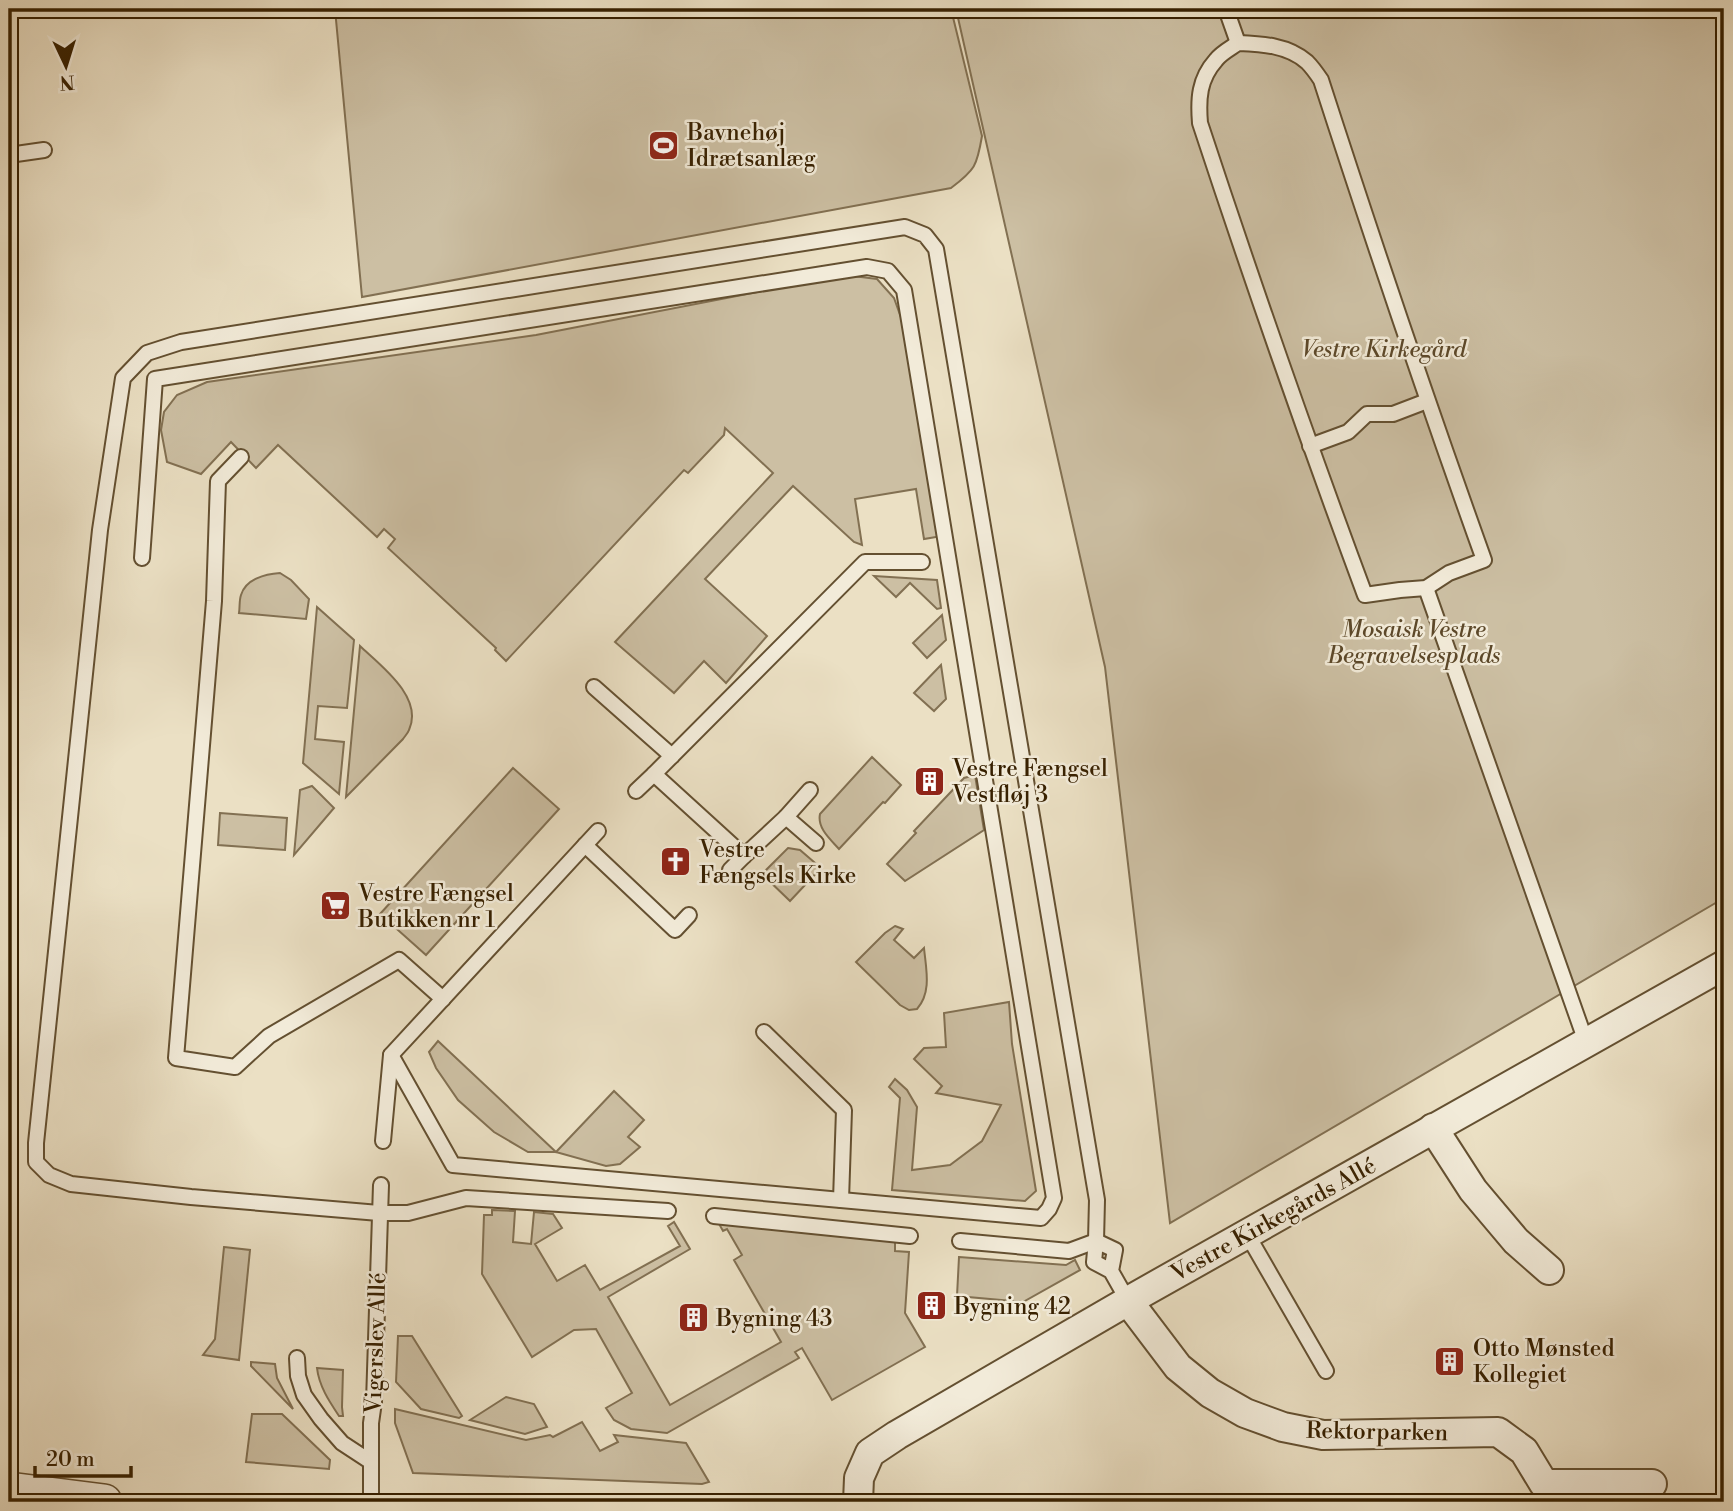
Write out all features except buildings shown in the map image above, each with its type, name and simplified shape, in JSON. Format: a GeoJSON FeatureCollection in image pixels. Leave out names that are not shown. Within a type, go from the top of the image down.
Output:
{"type":"FeatureCollection","features":[{"type":"Feature","properties":{"kind":"street","name":"Vestre Kirkegårds Allé"},"geometry":{"type":"LineString","coordinates":[[858,1502],[859,1478],[870,1452],[897,1434],[1724,965]]}},
{"type":"Feature","properties":{"kind":"street"},"geometry":{"type":"LineString","coordinates":[[1433,1128],[1482,1200],[1516,1241],[1549,1270]]}},
{"type":"Feature","properties":{"kind":"street","name":"Rektorparken"},"geometry":{"type":"LineString","coordinates":[[1128,1301],[1178,1367],[1210,1393],[1245,1413],[1283,1427],[1323,1435],[1498,1432],[1524,1451],[1544,1484],[1652,1484]]}},
{"type":"Feature","properties":{"kind":"street"},"geometry":{"type":"LineString","coordinates":[[9,1490],[104,1502]]}},
{"type":"Feature","properties":{"kind":"lane"},"geometry":{"type":"LineString","coordinates":[[1226,9],[1238,43]]}},
{"type":"Feature","properties":{"kind":"lane"},"geometry":{"type":"LineString","coordinates":[[1238,43],[1263,44],[1287,50],[1308,63],[1321,79],[1427,401],[1484,560],[1448,573],[1426,588],[1365,595],[1247,266],[1200,123],[1198,99],[1203,79],[1216,58],[1238,43]]}},
{"type":"Feature","properties":{"kind":"lane"},"geometry":{"type":"LineString","coordinates":[[9,155],[44,150]]}},
{"type":"Feature","properties":{"kind":"lane"},"geometry":{"type":"LineString","coordinates":[[668,1211],[466,1198],[408,1213],[379,1213],[71,1184],[49,1175],[36,1162],[100,530],[122,378],[147,353],[181,342],[905,227],[925,235],[936,249],[1097,1200],[1096,1241]]}},
{"type":"Feature","properties":{"kind":"lane"},"geometry":{"type":"LineString","coordinates":[[142,558],[155,379],[867,267],[888,271],[904,290],[1054,1198],[1049,1209],[1041,1218],[453,1165],[391,1055]]}},
{"type":"Feature","properties":{"kind":"lane"},"geometry":{"type":"LineString","coordinates":[[1310,446],[1348,432],[1367,414],[1393,414],[1427,401]]}},
{"type":"Feature","properties":{"kind":"lane"},"geometry":{"type":"LineString","coordinates":[[241,457],[218,481],[214,601],[176,1058],[235,1066],[269,1036],[399,960],[443,999]]}},
{"type":"Feature","properties":{"kind":"lane"},"geometry":{"type":"LineString","coordinates":[[636,791],[866,562],[922,562]]}},
{"type":"Feature","properties":{"kind":"lane"},"geometry":{"type":"LineString","coordinates":[[1426,588],[1586,1042]]}},
{"type":"Feature","properties":{"kind":"lane"},"geometry":{"type":"LineString","coordinates":[[594,687],[672,756]]}},
{"type":"Feature","properties":{"kind":"lane"},"geometry":{"type":"LineString","coordinates":[[654,774],[744,856]]}},
{"type":"Feature","properties":{"kind":"lane"},"geometry":{"type":"LineString","coordinates":[[730,870],[786,817],[810,790]]}},
{"type":"Feature","properties":{"kind":"lane"},"geometry":{"type":"LineString","coordinates":[[786,817],[816,843]]}},
{"type":"Feature","properties":{"kind":"lane"},"geometry":{"type":"LineString","coordinates":[[383,1141],[391,1055],[598,831]]}},
{"type":"Feature","properties":{"kind":"lane"},"geometry":{"type":"LineString","coordinates":[[585,845],[675,930],[689,915]]}},
{"type":"Feature","properties":{"kind":"lane"},"geometry":{"type":"LineString","coordinates":[[764,1032],[844,1110],[841,1200]]}},
{"type":"Feature","properties":{"kind":"lane","name":"Vigerslev Allé"},"geometry":{"type":"LineString","coordinates":[[371,1502],[381,1185]]}},
{"type":"Feature","properties":{"kind":"lane"},"geometry":{"type":"LineString","coordinates":[[715,1216],[910,1236]]}},
{"type":"Feature","properties":{"kind":"lane"},"geometry":{"type":"LineString","coordinates":[[1247,1234],[1326,1371]]}},
{"type":"Feature","properties":{"kind":"lane"},"geometry":{"type":"LineString","coordinates":[[960,1241],[1069,1251],[1096,1241],[1115,1250],[1111,1271],[1128,1301]]}},
{"type":"Feature","properties":{"kind":"lane"},"geometry":{"type":"LineString","coordinates":[[297,1359],[298,1376],[304,1395],[321,1419],[342,1443],[371,1462]]}},
{"type":"Feature","properties":{"kind":"green space","name":"Bavnehøj Idrætsanlæg"},"geometry":{"type":"Polygon","coordinates":[[[335,9],[951,9],[982,136],[980,146],[974,167],[951,188],[362,297],[335,9]]]}},
{"type":"Feature","properties":{"kind":"green space","name":"Vestre Kirkegård"},"geometry":{"type":"Polygon","coordinates":[[[956,9],[1724,9],[1724,898],[1170,1223],[1105,667],[956,9]]]}},
{"type":"Feature","properties":{"kind":"green space"},"geometry":{"type":"Polygon","coordinates":[[[845,275],[877,279],[894,298],[909,340],[942,536],[924,539],[916,489],[855,499],[862,545],[854,542],[793,486],[705,579],[767,636],[726,683],[704,661],[674,693],[615,642],[773,473],[725,428],[724,435],[688,473],[684,470],[506,661],[496,648],[388,548],[395,539],[384,529],[377,537],[278,445],[256,468],[231,442],[201,474],[167,462],[161,430],[164,412],[177,395],[207,382],[536,335],[845,275]]]}},
{"type":"Feature","properties":{"kind":"green space"},"geometry":{"type":"Polygon","coordinates":[[[280,573],[291,580],[309,599],[306,619],[239,613],[241,595],[247,585],[262,576],[280,573]]]}},
{"type":"Feature","properties":{"kind":"green space"},"geometry":{"type":"Polygon","coordinates":[[[874,576],[937,580],[941,608],[937,609],[910,583],[896,597],[874,576]]]}},
{"type":"Feature","properties":{"kind":"green space"},"geometry":{"type":"Polygon","coordinates":[[[317,607],[354,640],[347,708],[318,706],[315,739],[344,742],[339,794],[303,763],[317,607]]]}},
{"type":"Feature","properties":{"kind":"green space"},"geometry":{"type":"Polygon","coordinates":[[[942,615],[946,640],[927,658],[913,643],[942,615]]]}},
{"type":"Feature","properties":{"kind":"green space"},"geometry":{"type":"Polygon","coordinates":[[[360,646],[398,683],[410,706],[412,718],[409,731],[403,739],[346,797],[360,646]]]}},
{"type":"Feature","properties":{"kind":"green space"},"geometry":{"type":"Polygon","coordinates":[[[941,665],[946,699],[934,711],[914,693],[941,665]]]}},
{"type":"Feature","properties":{"kind":"green space"},"geometry":{"type":"Polygon","coordinates":[[[872,757],[901,785],[839,849],[822,829],[820,814],[872,757]]]}},
{"type":"Feature","properties":{"kind":"green space"},"geometry":{"type":"Polygon","coordinates":[[[513,768],[559,809],[426,955],[380,914],[513,768]]]}},
{"type":"Feature","properties":{"kind":"green space"},"geometry":{"type":"Polygon","coordinates":[[[975,775],[984,830],[905,881],[887,864],[964,778],[975,775]]]}},
{"type":"Feature","properties":{"kind":"green space"},"geometry":{"type":"Polygon","coordinates":[[[312,786],[334,808],[294,855],[300,790],[312,786]]]}},
{"type":"Feature","properties":{"kind":"green space"},"geometry":{"type":"Polygon","coordinates":[[[220,813],[287,818],[285,850],[218,845],[220,813]]]}},
{"type":"Feature","properties":{"kind":"green space"},"geometry":{"type":"Polygon","coordinates":[[[788,848],[800,850],[821,868],[790,901],[762,874],[788,848]]]}},
{"type":"Feature","properties":{"kind":"green space"},"geometry":{"type":"Polygon","coordinates":[[[895,926],[903,929],[894,940],[914,958],[924,948],[926,988],[917,1009],[909,1010],[900,1005],[856,962],[895,926]]]}},
{"type":"Feature","properties":{"kind":"green space"},"geometry":{"type":"Polygon","coordinates":[[[1009,1002],[1012,1044],[1036,1191],[1025,1201],[892,1190],[900,1098],[889,1087],[895,1079],[907,1090],[917,1107],[912,1170],[950,1165],[982,1141],[1001,1105],[936,1093],[942,1086],[914,1059],[924,1048],[946,1047],[944,1013],[1009,1002]]]}},
{"type":"Feature","properties":{"kind":"green space"},"geometry":{"type":"Polygon","coordinates":[[[438,1041],[556,1152],[528,1152],[494,1132],[458,1100],[436,1068],[429,1052],[438,1041]]]}},
{"type":"Feature","properties":{"kind":"green space"},"geometry":{"type":"Polygon","coordinates":[[[614,1091],[644,1120],[628,1137],[640,1147],[620,1164],[606,1166],[556,1152],[614,1091]]]}},
{"type":"Feature","properties":{"kind":"green space"},"geometry":{"type":"Polygon","coordinates":[[[492,1210],[515,1211],[513,1242],[531,1244],[534,1212],[553,1214],[562,1228],[535,1244],[557,1281],[585,1265],[600,1290],[680,1246],[668,1226],[674,1222],[690,1249],[608,1297],[670,1405],[781,1342],[734,1260],[742,1255],[727,1229],[723,1231],[718,1222],[895,1241],[895,1251],[909,1252],[905,1313],[925,1347],[832,1400],[802,1348],[795,1352],[799,1358],[667,1433],[631,1429],[614,1420],[606,1408],[632,1393],[596,1329],[574,1330],[532,1357],[482,1274],[484,1215],[492,1215],[492,1210]]]}},
{"type":"Feature","properties":{"kind":"green space"},"geometry":{"type":"Polygon","coordinates":[[[224,1247],[250,1250],[239,1360],[203,1355],[215,1339],[224,1247]]]}},
{"type":"Feature","properties":{"kind":"green space"},"geometry":{"type":"Polygon","coordinates":[[[959,1257],[1066,1265],[1075,1260],[1080,1270],[1023,1302],[957,1296],[959,1257]]]}},
{"type":"Feature","properties":{"kind":"green space"},"geometry":{"type":"Polygon","coordinates":[[[398,1336],[412,1336],[462,1416],[459,1418],[421,1409],[396,1382],[398,1336]]]}},
{"type":"Feature","properties":{"kind":"green space"},"geometry":{"type":"Polygon","coordinates":[[[251,1362],[275,1364],[277,1378],[293,1409],[251,1366],[251,1362]]]}},
{"type":"Feature","properties":{"kind":"green space"},"geometry":{"type":"Polygon","coordinates":[[[317,1368],[343,1370],[343,1416],[339,1416],[325,1393],[317,1368]]]}},
{"type":"Feature","properties":{"kind":"green space"},"geometry":{"type":"Polygon","coordinates":[[[506,1397],[534,1404],[547,1427],[525,1434],[470,1420],[506,1397]]]}},
{"type":"Feature","properties":{"kind":"green space"},"geometry":{"type":"Polygon","coordinates":[[[395,1409],[526,1440],[550,1435],[553,1437],[582,1422],[600,1451],[618,1442],[614,1435],[686,1443],[709,1482],[702,1484],[413,1473],[395,1423],[395,1409]]]}},
{"type":"Feature","properties":{"kind":"green space"},"geometry":{"type":"Polygon","coordinates":[[[252,1414],[282,1414],[330,1460],[329,1469],[246,1462],[252,1414]]]}},
{"type":"Feature","properties":{"kind":"place","name":"Bavnehøj Idrætsanlæg"},"geometry":{"type":"Point","coordinates":[664,145]}},
{"type":"Feature","properties":{"kind":"place","name":"Vestre Fængsel Vestfløj 3"},"geometry":{"type":"Point","coordinates":[929,781]}},
{"type":"Feature","properties":{"kind":"place","name":"Vestre Fængsels Kirke"},"geometry":{"type":"Point","coordinates":[676,862]}},
{"type":"Feature","properties":{"kind":"place","name":"Vestre Fængsel Butikken nr 1"},"geometry":{"type":"Point","coordinates":[335,906]}},
{"type":"Feature","properties":{"kind":"place","name":"Bygning 42"},"geometry":{"type":"Point","coordinates":[931,1306]}},
{"type":"Feature","properties":{"kind":"place","name":"Bygning 43"},"geometry":{"type":"Point","coordinates":[693,1318]}},
{"type":"Feature","properties":{"kind":"place","name":"Otto Mønsted Kollegiet"},"geometry":{"type":"Point","coordinates":[1450,1361]}},
{"type":"Feature","properties":{"kind":"park label","name":"Mosaisk Vestre Begravelsesplads"},"geometry":{"type":"Point","coordinates":[1414,642]}}]}
